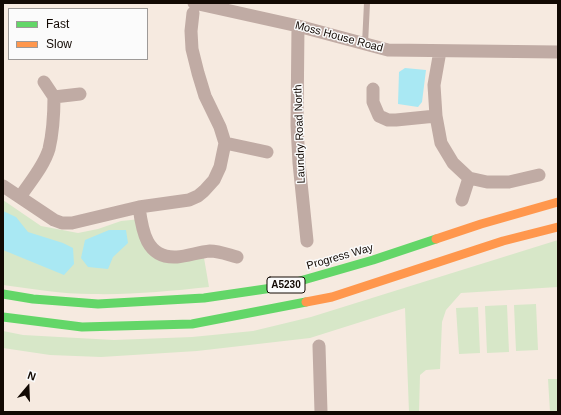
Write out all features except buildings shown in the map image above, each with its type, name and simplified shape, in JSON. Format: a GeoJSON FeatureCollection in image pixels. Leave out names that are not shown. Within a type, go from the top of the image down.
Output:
{"type":"FeatureCollection","features":[{"type":"Feature","properties":{"kind":"main road","name":"Progress Way"},"geometry":{"type":"LineString","coordinates":[[3,294],[98,304],[204,298],[279,287],[373,260],[480,224],[558,202]]}},
{"type":"Feature","properties":{"kind":"main road","name":"A5230"},"geometry":{"type":"LineString","coordinates":[[3,317],[82,327],[192,324],[332,297],[503,241],[558,227]]}},
{"type":"Feature","properties":{"kind":"main road"},"geometry":{"type":"LineString","coordinates":[[3,308],[33,313],[50,324]]}},
{"type":"Feature","properties":{"kind":"street","name":"Moss House Road"},"geometry":{"type":"LineString","coordinates":[[193,8],[298,26],[388,50],[558,52]]}},
{"type":"Feature","properties":{"kind":"street"},"geometry":{"type":"LineString","coordinates":[[3,186],[46,215],[62,223],[85,221],[118,211],[189,200],[198,196],[209,185],[217,173],[226,144],[220,127],[205,96],[192,49],[191,30],[193,8]]}},
{"type":"Feature","properties":{"kind":"street","name":"Laundry Road North"},"geometry":{"type":"LineString","coordinates":[[298,26],[297,126],[307,241]]}},
{"type":"Feature","properties":{"kind":"street"},"geometry":{"type":"LineString","coordinates":[[440,51],[434,85],[436,116],[441,143],[454,163],[469,178],[487,182],[509,182],[539,175]]}},
{"type":"Feature","properties":{"kind":"street"},"geometry":{"type":"LineString","coordinates":[[20,197],[40,168],[48,150],[54,120],[54,97],[44,82]]}},
{"type":"Feature","properties":{"kind":"street"},"geometry":{"type":"LineString","coordinates":[[373,89],[373,102],[379,116],[388,120],[436,116]]}},
{"type":"Feature","properties":{"kind":"street"},"geometry":{"type":"LineString","coordinates":[[54,97],[80,94]]}},
{"type":"Feature","properties":{"kind":"street"},"geometry":{"type":"LineString","coordinates":[[226,144],[267,152]]}},
{"type":"Feature","properties":{"kind":"street"},"geometry":{"type":"LineString","coordinates":[[462,200],[469,178]]}},
{"type":"Feature","properties":{"kind":"street"},"geometry":{"type":"LineString","coordinates":[[139,207],[145,236],[151,248],[159,254],[176,257],[211,251],[237,257]]}},
{"type":"Feature","properties":{"kind":"street"},"geometry":{"type":"LineString","coordinates":[[319,346],[321,412]]}},
{"type":"Feature","properties":{"kind":"lane"},"geometry":{"type":"LineString","coordinates":[[365,44],[367,3]]}},
{"type":"Feature","properties":{"kind":"green space"},"geometry":{"type":"Polygon","coordinates":[[[3,200],[41,226],[78,233],[98,229],[121,221],[141,219],[159,254],[203,252],[209,287],[121,294],[81,294],[3,285],[3,200]]]}},
{"type":"Feature","properties":{"kind":"green space"},"geometry":{"type":"Polygon","coordinates":[[[558,240],[558,287],[461,293],[446,310],[442,322],[440,369],[426,370],[420,375],[419,412],[409,412],[405,308],[310,338],[197,351],[101,357],[50,355],[3,348],[3,331],[23,335],[114,340],[192,337],[253,331],[311,317],[558,240]]]}},
{"type":"Feature","properties":{"kind":"green space"},"geometry":{"type":"Polygon","coordinates":[[[536,304],[538,350],[516,351],[514,305],[536,304]]]}},
{"type":"Feature","properties":{"kind":"green space"},"geometry":{"type":"Polygon","coordinates":[[[507,305],[509,352],[487,353],[485,306],[507,305]]]}},
{"type":"Feature","properties":{"kind":"green space"},"geometry":{"type":"Polygon","coordinates":[[[478,307],[480,353],[459,354],[456,308],[478,307]]]}},
{"type":"Feature","properties":{"kind":"green space"},"geometry":{"type":"Polygon","coordinates":[[[548,379],[558,379],[558,412],[550,412],[548,379]]]}},
{"type":"Feature","properties":{"kind":"water"},"geometry":{"type":"Polygon","coordinates":[[[405,68],[426,70],[422,102],[418,107],[398,104],[399,72],[405,68]]]}},
{"type":"Feature","properties":{"kind":"water"},"geometry":{"type":"Polygon","coordinates":[[[3,211],[16,217],[28,232],[63,243],[73,248],[74,264],[64,275],[3,250],[3,211]]]}},
{"type":"Feature","properties":{"kind":"water"},"geometry":{"type":"Polygon","coordinates":[[[109,230],[126,230],[128,243],[113,257],[108,269],[88,267],[81,258],[85,240],[109,230]]]}},
{"type":"Feature","properties":{"kind":"traffic: fast"},"geometry":{"type":"LineString","coordinates":[[3,294],[33,299],[98,304],[204,298],[279,287],[373,260],[436,239]]}},
{"type":"Feature","properties":{"kind":"traffic: fast"},"geometry":{"type":"LineString","coordinates":[[3,317],[82,327],[192,324],[306,302]]}},
{"type":"Feature","properties":{"kind":"traffic: slow"},"geometry":{"type":"LineString","coordinates":[[436,239],[481,224],[558,202]]}},
{"type":"Feature","properties":{"kind":"traffic: slow"},"geometry":{"type":"LineString","coordinates":[[306,302],[332,297],[503,241],[558,227]]}}]}
